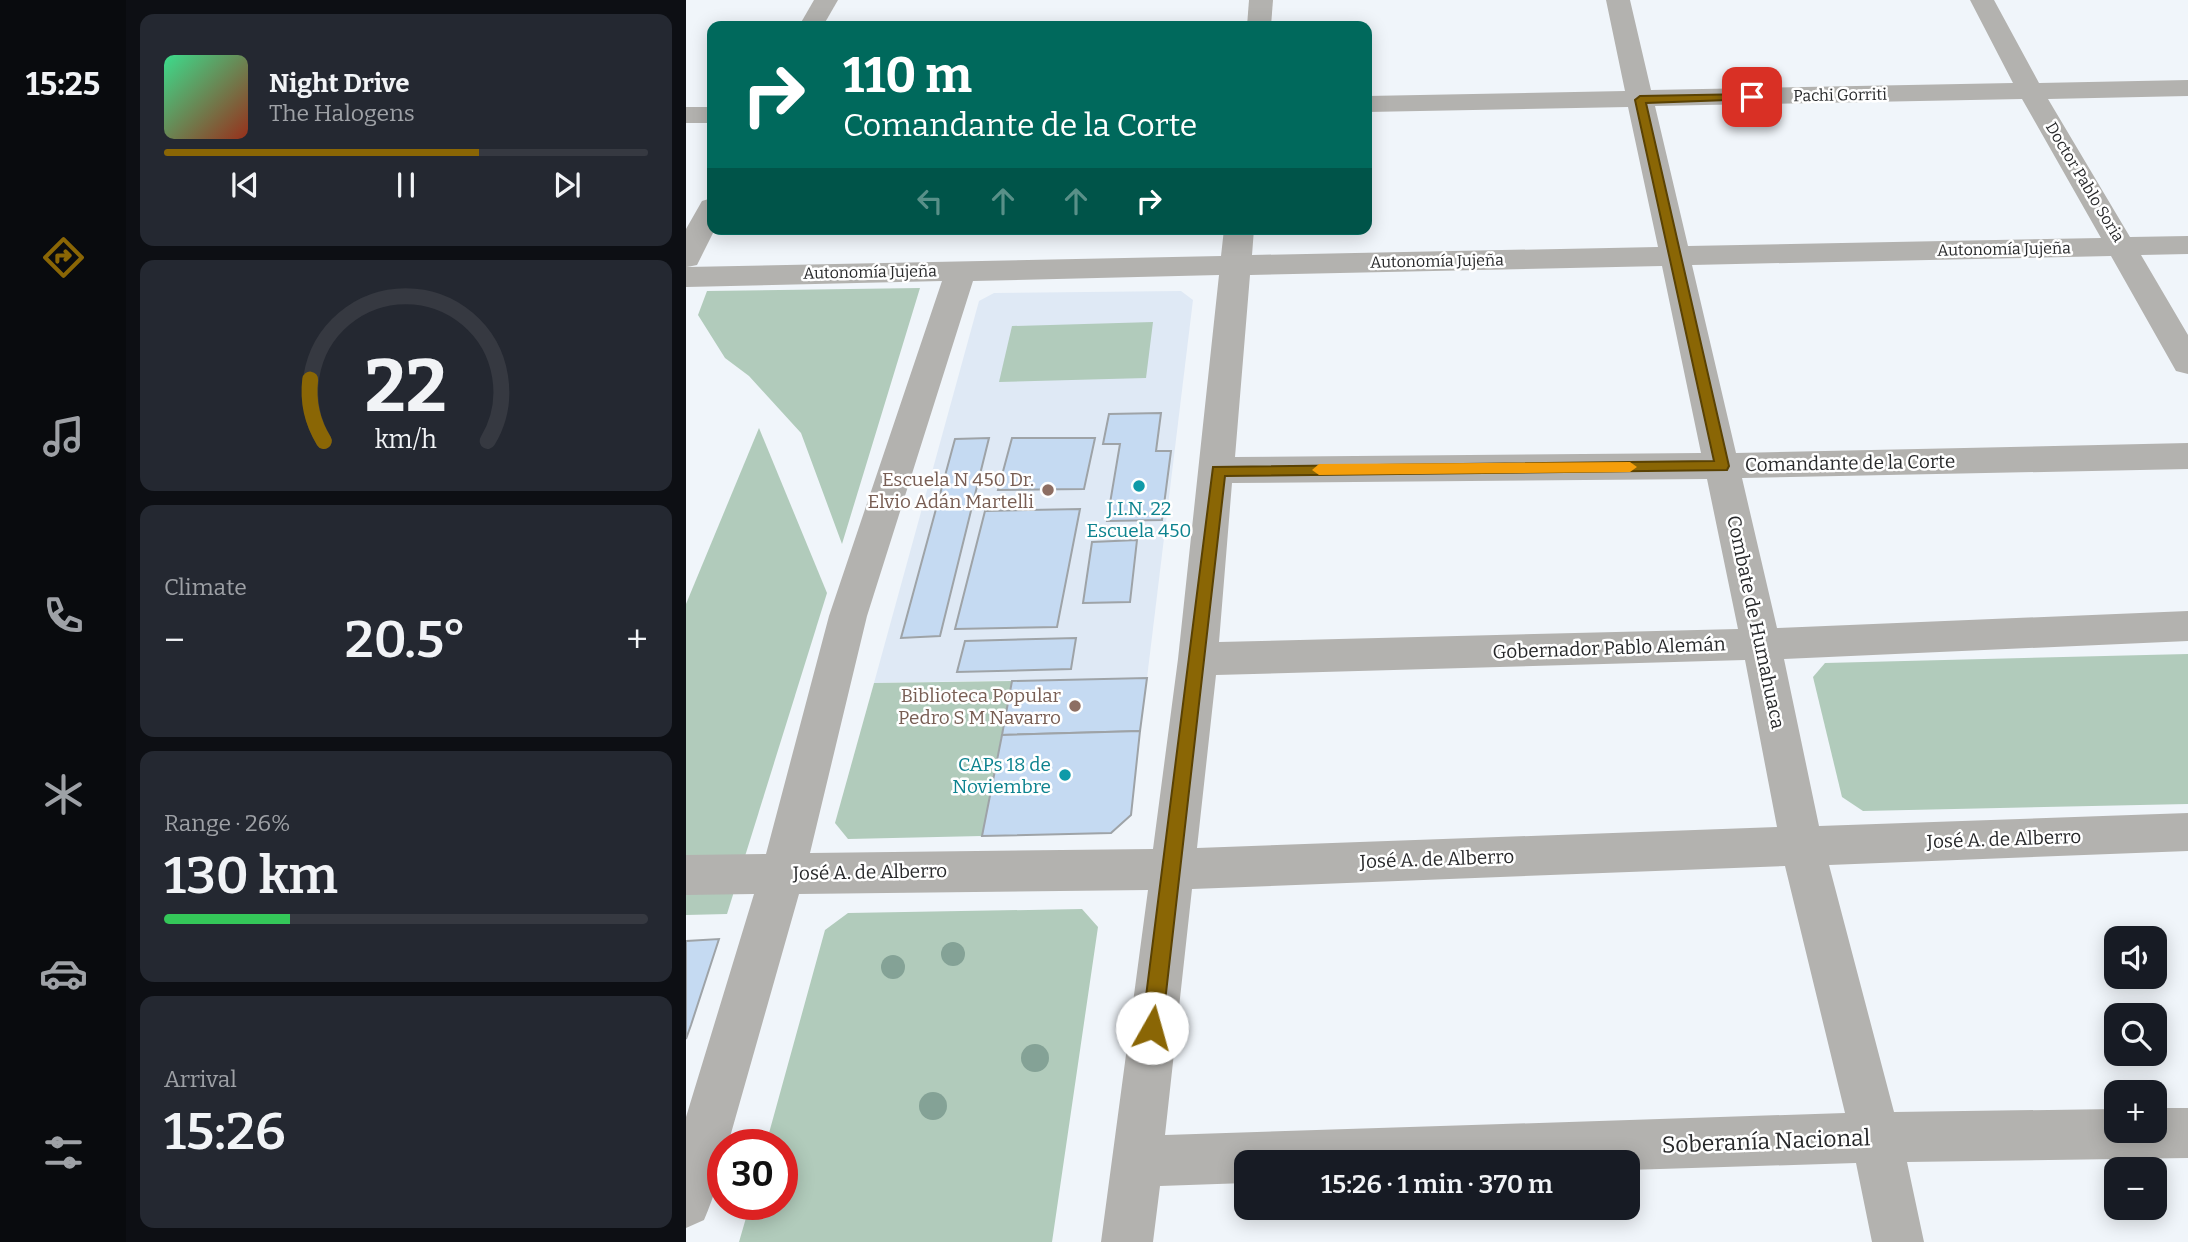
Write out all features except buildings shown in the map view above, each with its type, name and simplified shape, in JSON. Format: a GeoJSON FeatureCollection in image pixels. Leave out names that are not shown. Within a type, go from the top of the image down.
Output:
{"type":"FeatureCollection","features":[{"type":"Feature","properties":{"kind":"street"},"geometry":{"type":"LineString","coordinates":[[814,21],[826,0]]}},
{"type":"Feature","properties":{"kind":"street"},"geometry":{"type":"LineString","coordinates":[[1259,21],[1261,0]]}},
{"type":"Feature","properties":{"kind":"street","name":"Combate de Humahuaca"},"geometry":{"type":"LineString","coordinates":[[1618,0],[1761,644],[1802,846],[1876,1137],[1898,1242]]}},
{"type":"Feature","properties":{"kind":"street","name":"Doctor Pablo Soria"},"geometry":{"type":"LineString","coordinates":[[1982,0],[2030,90],[2123,246],[2188,363]]}},
{"type":"Feature","properties":{"kind":"street","name":"Pachi Gorriti"},"geometry":{"type":"LineString","coordinates":[[1372,104],[2188,88]]}},
{"type":"Feature","properties":{"kind":"street"},"geometry":{"type":"LineString","coordinates":[[686,115],[707,115]]}},
{"type":"Feature","properties":{"kind":"street"},"geometry":{"type":"LineString","coordinates":[[686,258],[707,217]]}},
{"type":"Feature","properties":{"kind":"street","name":"Autonomía Jujeña"},"geometry":{"type":"LineString","coordinates":[[686,277],[961,270],[1238,247],[1675,256],[2188,245]]}},
{"type":"Feature","properties":{"kind":"street"},"geometry":{"type":"LineString","coordinates":[[1127,1242],[1198,659],[1238,247]]}},
{"type":"Feature","properties":{"kind":"street"},"geometry":{"type":"LineString","coordinates":[[686,1202],[783,873],[848,616],[961,270]]}},
{"type":"Feature","properties":{"kind":"street","name":"Comandante de la Corte"},"geometry":{"type":"LineString","coordinates":[[1218,471],[1722,466],[2188,456]]}},
{"type":"Feature","properties":{"kind":"street","name":"Gobernador Pablo Alemán"},"geometry":{"type":"LineString","coordinates":[[1198,659],[1761,644],[2188,626]]}},
{"type":"Feature","properties":{"kind":"street","name":"José A. de Alberro"},"geometry":{"type":"LineString","coordinates":[[686,875],[1173,869],[2188,832]]}},
{"type":"Feature","properties":{"kind":"street","name":"Soberanía Nacional"},"geometry":{"type":"LineString","coordinates":[[1135,1161],[1876,1137],[2188,1133]]}},
{"type":"Feature","properties":{"kind":"shaded area","name":"Escuela N 450 Dr. Elvio Adán Martelli"},"geometry":{"type":"Polygon","coordinates":[[[1181,291],[1193,300],[1147,678],[874,683],[979,301],[994,293],[1181,291]]]}},
{"type":"Feature","properties":{"kind":"green space"},"geometry":{"type":"Polygon","coordinates":[[[920,288],[842,544],[801,433],[749,376],[725,358],[698,315],[707,291],[920,288]]]}},
{"type":"Feature","properties":{"kind":"green space"},"geometry":{"type":"Polygon","coordinates":[[[1153,322],[1146,378],[999,382],[1012,326],[1153,322]]]}},
{"type":"Feature","properties":{"kind":"green space"},"geometry":{"type":"Polygon","coordinates":[[[759,428],[827,593],[727,914],[686,915],[686,604],[759,428]]]}},
{"type":"Feature","properties":{"kind":"green space"},"geometry":{"type":"Polygon","coordinates":[[[2188,654],[2188,804],[1863,811],[1842,797],[1813,677],[1825,663],[2188,654]]]}},
{"type":"Feature","properties":{"kind":"green space"},"geometry":{"type":"Polygon","coordinates":[[[1012,681],[982,836],[848,839],[835,823],[874,683],[1012,681]]]}},
{"type":"Feature","properties":{"kind":"green space"},"geometry":{"type":"Polygon","coordinates":[[[1082,909],[1098,927],[1052,1242],[739,1242],[745,1220],[798,1220],[798,1129],[770,1129],[825,930],[848,913],[1082,909]]]}},
{"type":"Feature","properties":{"kind":"slow traffic"},"geometry":{"type":"LineString","coordinates":[[1319,470],[1630,467]]}},
{"type":"Feature","properties":{"kind":"place","name":"J.I.N. 22 Escuela 450"},"geometry":{"type":"Point","coordinates":[1139,486]}},
{"type":"Feature","properties":{"kind":"place","name":"Escuela N 450 Dr. Elvio Adán Martelli"},"geometry":{"type":"Point","coordinates":[1048,490]}},
{"type":"Feature","properties":{"kind":"place","name":"Biblioteca Popular Pedro S M Navarro"},"geometry":{"type":"Point","coordinates":[1075,706]}},
{"type":"Feature","properties":{"kind":"place","name":"CAPs 18 de Noviembre"},"geometry":{"type":"Point","coordinates":[1065,775]}},
{"type":"Feature","properties":{"kind":"route"},"geometry":{"type":"LineString","coordinates":[[1152,1028],[1198,659],[1218,471],[1722,466],[1640,100],[1752,97]]}}]}
